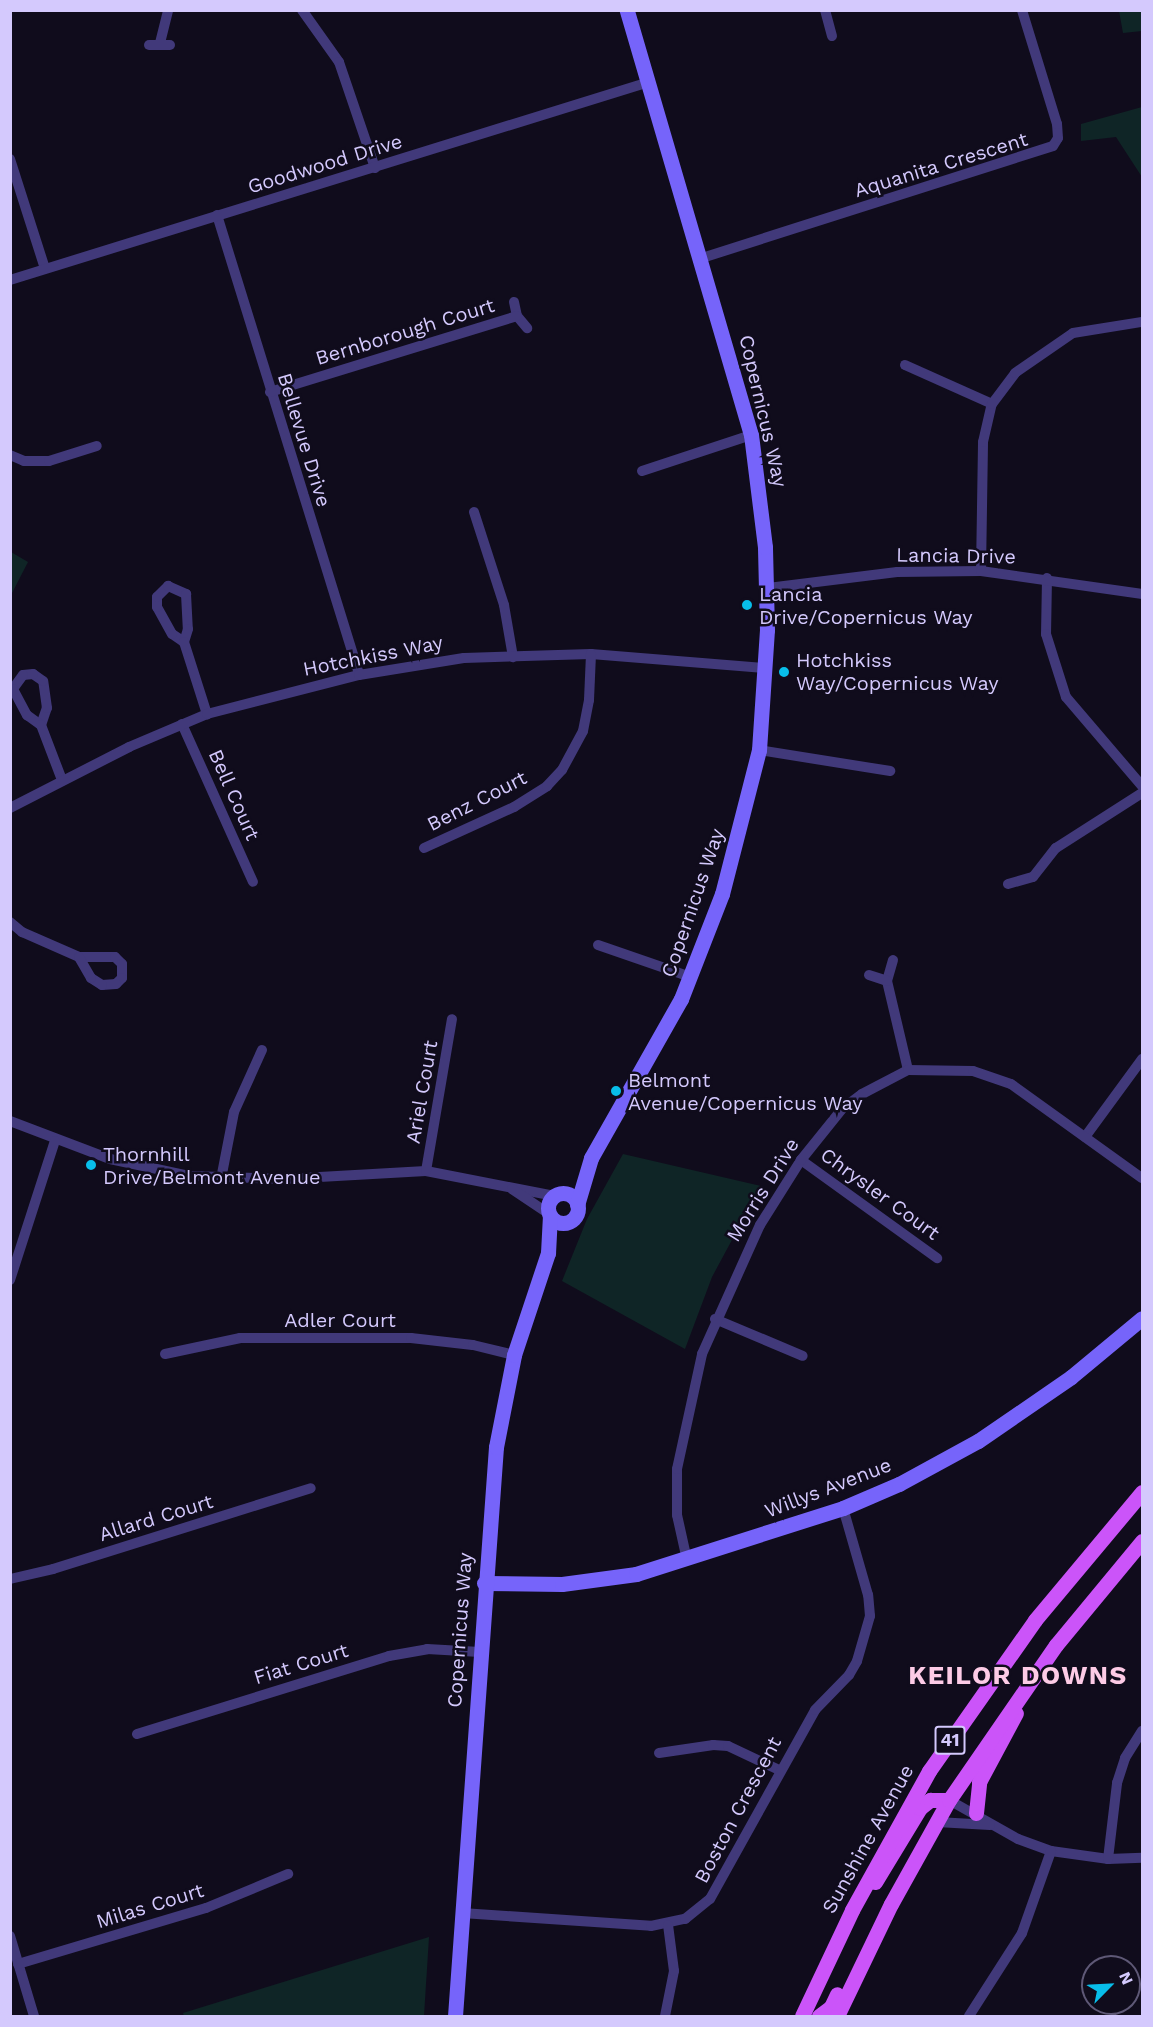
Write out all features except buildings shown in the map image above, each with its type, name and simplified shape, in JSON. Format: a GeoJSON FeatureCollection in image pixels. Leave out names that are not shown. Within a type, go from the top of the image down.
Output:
{"type":"FeatureCollection","features":[{"type":"Feature","properties":{"kind":"main road","name":"Sunshine Avenue"},"geometry":{"type":"LineString","coordinates":[[802,2016],[852,1910],[929,1771],[980,1695],[1059,1589],[1143,1492]]}},
{"type":"Feature","properties":{"kind":"main road","name":"41"},"geometry":{"type":"LineString","coordinates":[[837,2016],[891,1904],[949,1800],[1035,1673],[1143,1541]]}},
{"type":"Feature","properties":{"kind":"main road"},"geometry":{"type":"LineString","coordinates":[[976,1813],[984,1771],[1035,1673]]}},
{"type":"Feature","properties":{"kind":"main road"},"geometry":{"type":"LineString","coordinates":[[852,1910],[882,1874],[920,1808],[930,1800],[949,1800]]}},
{"type":"Feature","properties":{"kind":"main road"},"geometry":{"type":"LineString","coordinates":[[819,2016],[831,2007],[852,1960],[891,1904]]}},
{"type":"Feature","properties":{"kind":"street"},"geometry":{"type":"LineString","coordinates":[[160,44],[168,10]]}},
{"type":"Feature","properties":{"kind":"street","name":"Copernicus Way"},"geometry":{"type":"LineString","coordinates":[[577,1204],[591,1158],[691,977],[734,860],[759,750],[766,668],[768,588],[760,488],[751,435],[702,258],[627,10]]}},
{"type":"Feature","properties":{"kind":"street"},"geometry":{"type":"LineString","coordinates":[[825,10],[832,36]]}},
{"type":"Feature","properties":{"kind":"street","name":"Aquanita Crescent"},"geometry":{"type":"LineString","coordinates":[[702,258],[1053,146],[1058,138],[1057,124],[1022,10]]}},
{"type":"Feature","properties":{"kind":"street"},"geometry":{"type":"LineString","coordinates":[[308,12],[339,62],[375,168]]}},
{"type":"Feature","properties":{"kind":"street","name":"Goodwood Drive"},"geometry":{"type":"LineString","coordinates":[[10,280],[649,82]]}},
{"type":"Feature","properties":{"kind":"street"},"geometry":{"type":"LineString","coordinates":[[10,159],[45,269]]}},
{"type":"Feature","properties":{"kind":"street","name":"Bellevue Drive"},"geometry":{"type":"LineString","coordinates":[[218,215],[270,392],[359,675]]}},
{"type":"Feature","properties":{"kind":"street","name":"Bernborough Court"},"geometry":{"type":"LineString","coordinates":[[514,302],[517,316],[527,328]]}},
{"type":"Feature","properties":{"kind":"street","name":"Bernborough Court"},"geometry":{"type":"LineString","coordinates":[[270,392],[517,316]]}},
{"type":"Feature","properties":{"kind":"street"},"geometry":{"type":"LineString","coordinates":[[981,571],[984,442],[992,405],[1015,373],[1073,333],[1143,322]]}},
{"type":"Feature","properties":{"kind":"street"},"geometry":{"type":"LineString","coordinates":[[905,365],[992,405]]}},
{"type":"Feature","properties":{"kind":"street"},"geometry":{"type":"LineString","coordinates":[[642,471],[751,435]]}},
{"type":"Feature","properties":{"kind":"street"},"geometry":{"type":"LineString","coordinates":[[10,455],[24,461],[49,461],[97,446]]}},
{"type":"Feature","properties":{"kind":"street"},"geometry":{"type":"LineString","coordinates":[[474,512],[504,605],[513,657]]}},
{"type":"Feature","properties":{"kind":"street","name":"Lancia Drive"},"geometry":{"type":"LineString","coordinates":[[768,588],[897,572],[981,571],[1047,578],[1143,594]]}},
{"type":"Feature","properties":{"kind":"street"},"geometry":{"type":"LineString","coordinates":[[1047,578],[1046,634],[1066,697],[1143,786]]}},
{"type":"Feature","properties":{"kind":"street"},"geometry":{"type":"LineString","coordinates":[[184,642],[172,634],[157,607],[157,597],[168,586],[186,594],[188,629],[184,642],[207,714]]}},
{"type":"Feature","properties":{"kind":"street","name":"Hotchkiss Way"},"geometry":{"type":"LineString","coordinates":[[10,808],[62,780],[207,714],[359,675],[464,658],[591,654],[766,668]]}},
{"type":"Feature","properties":{"kind":"street","name":"Benz Court"},"geometry":{"type":"LineString","coordinates":[[424,848],[522,802],[562,770],[583,731],[589,700],[591,654]]}},
{"type":"Feature","properties":{"kind":"street"},"geometry":{"type":"LineString","coordinates":[[41,725],[46,708],[43,681],[33,674],[23,675],[13,689],[27,715],[41,725],[62,780]]}},
{"type":"Feature","properties":{"kind":"street","name":"Bell Court"},"geometry":{"type":"LineString","coordinates":[[182,724],[253,882]]}},
{"type":"Feature","properties":{"kind":"street"},"geometry":{"type":"LineString","coordinates":[[759,750],[890,771]]}},
{"type":"Feature","properties":{"kind":"street"},"geometry":{"type":"LineString","coordinates":[[1008,884],[1036,882],[1056,848],[1143,793]]}},
{"type":"Feature","properties":{"kind":"street"},"geometry":{"type":"LineString","coordinates":[[10,922],[22,932],[78,957]]}},
{"type":"Feature","properties":{"kind":"street"},"geometry":{"type":"LineString","coordinates":[[598,945],[691,977]]}},
{"type":"Feature","properties":{"kind":"street"},"geometry":{"type":"LineString","coordinates":[[893,960],[887,981],[908,1070]]}},
{"type":"Feature","properties":{"kind":"street"},"geometry":{"type":"LineString","coordinates":[[869,975],[887,981]]}},
{"type":"Feature","properties":{"kind":"street","name":"Ariel Court"},"geometry":{"type":"LineString","coordinates":[[426,1171],[452,1019]]}},
{"type":"Feature","properties":{"kind":"street"},"geometry":{"type":"LineString","coordinates":[[221,1179],[234,1112],[262,1050]]}},
{"type":"Feature","properties":{"kind":"street"},"geometry":{"type":"LineString","coordinates":[[1085,1137],[1143,1059]]}},
{"type":"Feature","properties":{"kind":"street","name":"Morris Drive"},"geometry":{"type":"LineString","coordinates":[[687,1560],[676,1498],[678,1452],[702,1354],[755,1233],[801,1160],[842,1109],[862,1094],[908,1070],[949,1068],[992,1075],[1011,1084],[1143,1178]]}},
{"type":"Feature","properties":{"kind":"street"},"geometry":{"type":"LineString","coordinates":[[10,1121],[55,1141],[138,1166],[221,1179],[426,1171],[572,1196],[577,1204],[571,1221],[562,1223],[506,1186]]}},
{"type":"Feature","properties":{"kind":"street"},"geometry":{"type":"LineString","coordinates":[[10,1280],[55,1141]]}},
{"type":"Feature","properties":{"kind":"street","name":"Copernicus Way"},"geometry":{"type":"LineString","coordinates":[[556,1195],[591,1158]]}},
{"type":"Feature","properties":{"kind":"street","name":"Chrysler Court"},"geometry":{"type":"LineString","coordinates":[[801,1160],[937,1258]]}},
{"type":"Feature","properties":{"kind":"street"},"geometry":{"type":"LineString","coordinates":[[550,1215],[548,1206],[556,1195]]}},
{"type":"Feature","properties":{"kind":"street","name":"Copernicus Way"},"geometry":{"type":"LineString","coordinates":[[455,2016],[484,1583],[496,1447],[514,1355],[548,1253],[550,1215]]}},
{"type":"Feature","properties":{"kind":"street","name":"Copernicus Way"},"geometry":{"type":"LineString","coordinates":[[548,1253],[571,1221]]}},
{"type":"Feature","properties":{"kind":"street","name":"Willys Avenue"},"geometry":{"type":"LineString","coordinates":[[484,1583],[584,1582],[687,1560],[843,1508],[899,1484],[978,1441],[1071,1377],[1143,1318]]}},
{"type":"Feature","properties":{"kind":"street"},"geometry":{"type":"LineString","coordinates":[[715,1320],[803,1356]]}},
{"type":"Feature","properties":{"kind":"street","name":"Adler Court"},"geometry":{"type":"LineString","coordinates":[[165,1354],[240,1338],[411,1338],[473,1345],[514,1355]]}},
{"type":"Feature","properties":{"kind":"street","name":"Allard Court"},"geometry":{"type":"LineString","coordinates":[[10,1579],[53,1569],[311,1488]]}},
{"type":"Feature","properties":{"kind":"street","name":"Boston Crescent"},"geometry":{"type":"LineString","coordinates":[[668,1925],[685,1919],[710,1899],[814,1710],[849,1676],[865,1634],[868,1595],[843,1508]]}},
{"type":"Feature","properties":{"kind":"street","name":"Fiat Court"},"geometry":{"type":"LineString","coordinates":[[136,1734],[389,1656],[427,1648],[480,1652]]}},
{"type":"Feature","properties":{"kind":"street"},"geometry":{"type":"LineString","coordinates":[[1108,1859],[1117,1783],[1125,1758],[1143,1731]]}},
{"type":"Feature","properties":{"kind":"street"},"geometry":{"type":"LineString","coordinates":[[659,1754],[728,1746],[779,1770]]}},
{"type":"Feature","properties":{"kind":"street"},"geometry":{"type":"LineString","coordinates":[[949,1800],[976,1813],[990,1825],[1051,1851],[1108,1859],[1143,1858]]}},
{"type":"Feature","properties":{"kind":"street"},"geometry":{"type":"LineString","coordinates":[[937,1822],[990,1825]]}},
{"type":"Feature","properties":{"kind":"street"},"geometry":{"type":"LineString","coordinates":[[969,2016],[1022,1933],[1051,1851]]}},
{"type":"Feature","properties":{"kind":"street","name":"Milas Court"},"geometry":{"type":"LineString","coordinates":[[18,1964],[206,1908],[288,1874]]}},
{"type":"Feature","properties":{"kind":"street"},"geometry":{"type":"LineString","coordinates":[[462,1913],[668,1925],[674,1971],[665,2016]]}},
{"type":"Feature","properties":{"kind":"street"},"geometry":{"type":"LineString","coordinates":[[10,1936],[34,2016]]}},
{"type":"Feature","properties":{"kind":"green space"},"geometry":{"type":"Polygon","coordinates":[[[1119,11],[1142,11],[1142,31],[1123,33],[1119,11]]]}},
{"type":"Feature","properties":{"kind":"green space"},"geometry":{"type":"Polygon","coordinates":[[[1142,107],[1142,177],[1116,137],[1081,141],[1081,124],[1142,107]]]}},
{"type":"Feature","properties":{"kind":"green space"},"geometry":{"type":"Polygon","coordinates":[[[11,552],[28,562],[11,595],[11,552]]]}},
{"type":"Feature","properties":{"kind":"green space"},"geometry":{"type":"Polygon","coordinates":[[[623,1154],[761,1186],[712,1277],[685,1349],[562,1281],[587,1219],[623,1154]]]}},
{"type":"Feature","properties":{"kind":"green space"},"geometry":{"type":"Polygon","coordinates":[[[429,1937],[424,2016],[184,2016],[183,2013],[429,1937]]]}},
{"type":"Feature","properties":{"kind":"place","name":"Lancia Drive/Copernicus Way"},"geometry":{"type":"Point","coordinates":[747,605]}},
{"type":"Feature","properties":{"kind":"place","name":"Hotchkiss Way/Copernicus Way"},"geometry":{"type":"Point","coordinates":[784,672]}},
{"type":"Feature","properties":{"kind":"place","name":"Belmont Avenue/Copernicus Way"},"geometry":{"type":"Point","coordinates":[616,1091]}},
{"type":"Feature","properties":{"kind":"place","name":"Thornhill Drive/Belmont Avenue"},"geometry":{"type":"Point","coordinates":[91,1165]}},
{"type":"Feature","properties":{"kind":"district","name":"KEILOR DOWNS"},"geometry":{"type":"Point","coordinates":[1018,1676]}}]}
